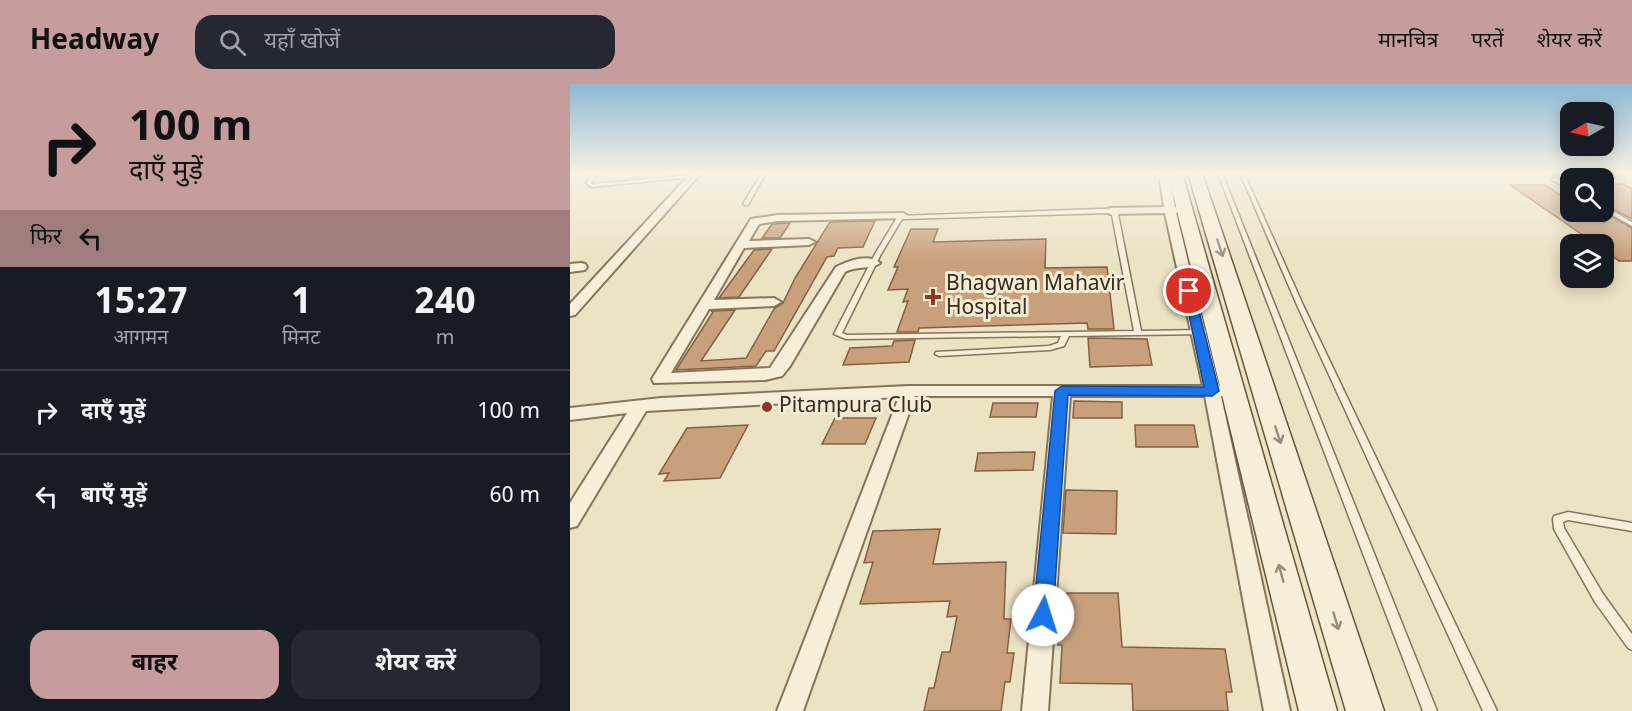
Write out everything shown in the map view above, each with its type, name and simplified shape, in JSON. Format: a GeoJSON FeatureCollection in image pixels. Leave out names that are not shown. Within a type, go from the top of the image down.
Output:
{"type":"FeatureCollection","features":[{"type":"Feature","properties":{"kind":"main road"},"geometry":{"type":"LineString","coordinates":[[1177,202],[1222,391],[1318,711]]}},
{"type":"Feature","properties":{"kind":"main road"},"geometry":{"type":"LineString","coordinates":[[1205,202],[1365,711]]}},
{"type":"Feature","properties":{"kind":"main road"},"geometry":{"type":"LineString","coordinates":[[1208,333],[1248,335]]}},
{"type":"Feature","properties":{"kind":"street"},"geometry":{"type":"LineString","coordinates":[[570,312],[669,202]]}},
{"type":"Feature","properties":{"kind":"street"},"geometry":{"type":"LineString","coordinates":[[1110,211],[1177,210],[1174,202]]}},
{"type":"Feature","properties":{"kind":"street"},"geometry":{"type":"LineString","coordinates":[[874,263],[853,263],[840,270],[782,366],[776,372],[765,375],[660,379],[752,223],[760,219],[903,216]]}},
{"type":"Feature","properties":{"kind":"street"},"geometry":{"type":"LineString","coordinates":[[740,244],[809,242]]}},
{"type":"Feature","properties":{"kind":"street"},"geometry":{"type":"LineString","coordinates":[[704,305],[774,302]]}},
{"type":"Feature","properties":{"kind":"street"},"geometry":{"type":"LineString","coordinates":[[570,414],[640,406],[909,391],[1222,391],[1277,711]]}},
{"type":"Feature","properties":{"kind":"street"},"geometry":{"type":"LineString","coordinates":[[790,711],[909,391]]}},
{"type":"Feature","properties":{"kind":"street"},"geometry":{"type":"LineString","coordinates":[[1035,711],[1062,391]]}},
{"type":"Feature","properties":{"kind":"street"},"geometry":{"type":"LineString","coordinates":[[570,520],[640,406]]}},
{"type":"Feature","properties":{"kind":"lane"},"geometry":{"type":"LineString","coordinates":[[1231,202],[1430,711]]}},
{"type":"Feature","properties":{"kind":"lane"},"geometry":{"type":"LineString","coordinates":[[1255,202],[1300,305],[1490,711]]}},
{"type":"Feature","properties":{"kind":"lane"},"geometry":{"type":"LineString","coordinates":[[1138,332],[1115,214],[1110,211],[903,216],[899,218],[838,331],[841,336],[1208,333]]}},
{"type":"Feature","properties":{"kind":"lane"},"geometry":{"type":"LineString","coordinates":[[1614,214],[1632,224]]}},
{"type":"Feature","properties":{"kind":"lane"},"geometry":{"type":"LineString","coordinates":[[939,354],[1050,348],[1061,344],[1066,334]]}},
{"type":"Feature","properties":{"kind":"lane"},"geometry":{"type":"LineString","coordinates":[[1632,527],[1568,516],[1558,519],[1559,529],[1599,598],[1632,644]]}},
{"type":"Feature","properties":{"kind":"building"},"geometry":{"type":"Polygon","coordinates":[[[1535,202],[1560,202],[1560,219],[1535,202]]]}},
{"type":"Feature","properties":{"kind":"building"},"geometry":{"type":"Polygon","coordinates":[[[1614,202],[1632,202],[1632,219],[1614,209],[1614,202]]]}},
{"type":"Feature","properties":{"kind":"building"},"geometry":{"type":"Polygon","coordinates":[[[1614,218],[1632,228],[1632,261],[1619,261],[1614,257],[1614,234],[1581,234],[1564,222],[1604,223],[1614,222],[1614,218]]]}},
{"type":"Feature","properties":{"kind":"building"},"geometry":{"type":"Polygon","coordinates":[[[875,221],[863,247],[838,248],[834,256],[827,257],[774,351],[766,351],[756,366],[676,370],[713,312],[711,311],[735,310],[701,361],[746,358],[774,309],[783,303],[795,278],[830,222],[875,221]]]}},
{"type":"Feature","properties":{"kind":"building"},"geometry":{"type":"Polygon","coordinates":[[[790,223],[780,238],[762,238],[772,224],[790,223]]]}},
{"type":"Feature","properties":{"kind":"building"},"geometry":{"type":"Polygon","coordinates":[[[911,229],[938,229],[933,242],[1046,239],[1045,268],[1107,267],[1114,329],[1088,329],[1087,323],[919,328],[918,332],[897,332],[908,301],[903,302],[908,289],[888,290],[898,267],[894,267],[911,229]]]}},
{"type":"Feature","properties":{"kind":"building"},"geometry":{"type":"Polygon","coordinates":[[[772,249],[739,297],[719,298],[754,250],[772,249]]]}},
{"type":"Feature","properties":{"kind":"building"},"geometry":{"type":"Polygon","coordinates":[[[1088,338],[1147,339],[1152,365],[1090,367],[1088,338]]]}},
{"type":"Feature","properties":{"kind":"building"},"geometry":{"type":"Polygon","coordinates":[[[915,340],[909,362],[843,365],[850,348],[892,346],[894,341],[915,340]]]}},
{"type":"Feature","properties":{"kind":"building"},"geometry":{"type":"Polygon","coordinates":[[[1074,401],[1122,402],[1122,418],[1073,418],[1074,401]]]}},
{"type":"Feature","properties":{"kind":"building"},"geometry":{"type":"Polygon","coordinates":[[[993,403],[1038,403],[1036,417],[990,417],[993,403]]]}},
{"type":"Feature","properties":{"kind":"building"},"geometry":{"type":"Polygon","coordinates":[[[835,418],[876,418],[865,444],[822,444],[835,418]]]}},
{"type":"Feature","properties":{"kind":"building"},"geometry":{"type":"Polygon","coordinates":[[[748,425],[720,478],[664,481],[669,473],[659,474],[687,428],[748,425]]]}},
{"type":"Feature","properties":{"kind":"building"},"geometry":{"type":"Polygon","coordinates":[[[1135,425],[1194,425],[1198,447],[1136,447],[1135,425]]]}},
{"type":"Feature","properties":{"kind":"building"},"geometry":{"type":"Polygon","coordinates":[[[1035,452],[1033,470],[975,471],[978,453],[1035,452]]]}},
{"type":"Feature","properties":{"kind":"building"},"geometry":{"type":"Polygon","coordinates":[[[1066,490],[1117,491],[1116,534],[1063,533],[1066,490]]]}},
{"type":"Feature","properties":{"kind":"building"},"geometry":{"type":"Polygon","coordinates":[[[940,529],[933,564],[1006,562],[1004,619],[1011,619],[1007,653],[1014,653],[1010,682],[1005,682],[1001,711],[924,711],[929,688],[934,688],[942,652],[950,652],[957,616],[947,617],[950,601],[860,604],[873,562],[864,563],[873,531],[940,529]]]}},
{"type":"Feature","properties":{"kind":"building"},"geometry":{"type":"Polygon","coordinates":[[[1067,593],[1118,593],[1122,647],[1225,649],[1232,692],[1226,692],[1228,711],[1133,711],[1132,684],[1060,683],[1062,645],[1058,645],[1060,618],[1066,618],[1067,593]]]}},
{"type":"Feature","properties":{"kind":"place","name":"Bhagwan Mahavir Hospital"},"geometry":{"type":"Point","coordinates":[933,297]}},
{"type":"Feature","properties":{"kind":"place","name":"Pitampura Club"},"geometry":{"type":"Point","coordinates":[767,407]}},
{"type":"Feature","properties":{"kind":"route"},"geometry":{"type":"LineString","coordinates":[[1043,615],[1062,391],[1212,391],[1189,291]]}}]}
